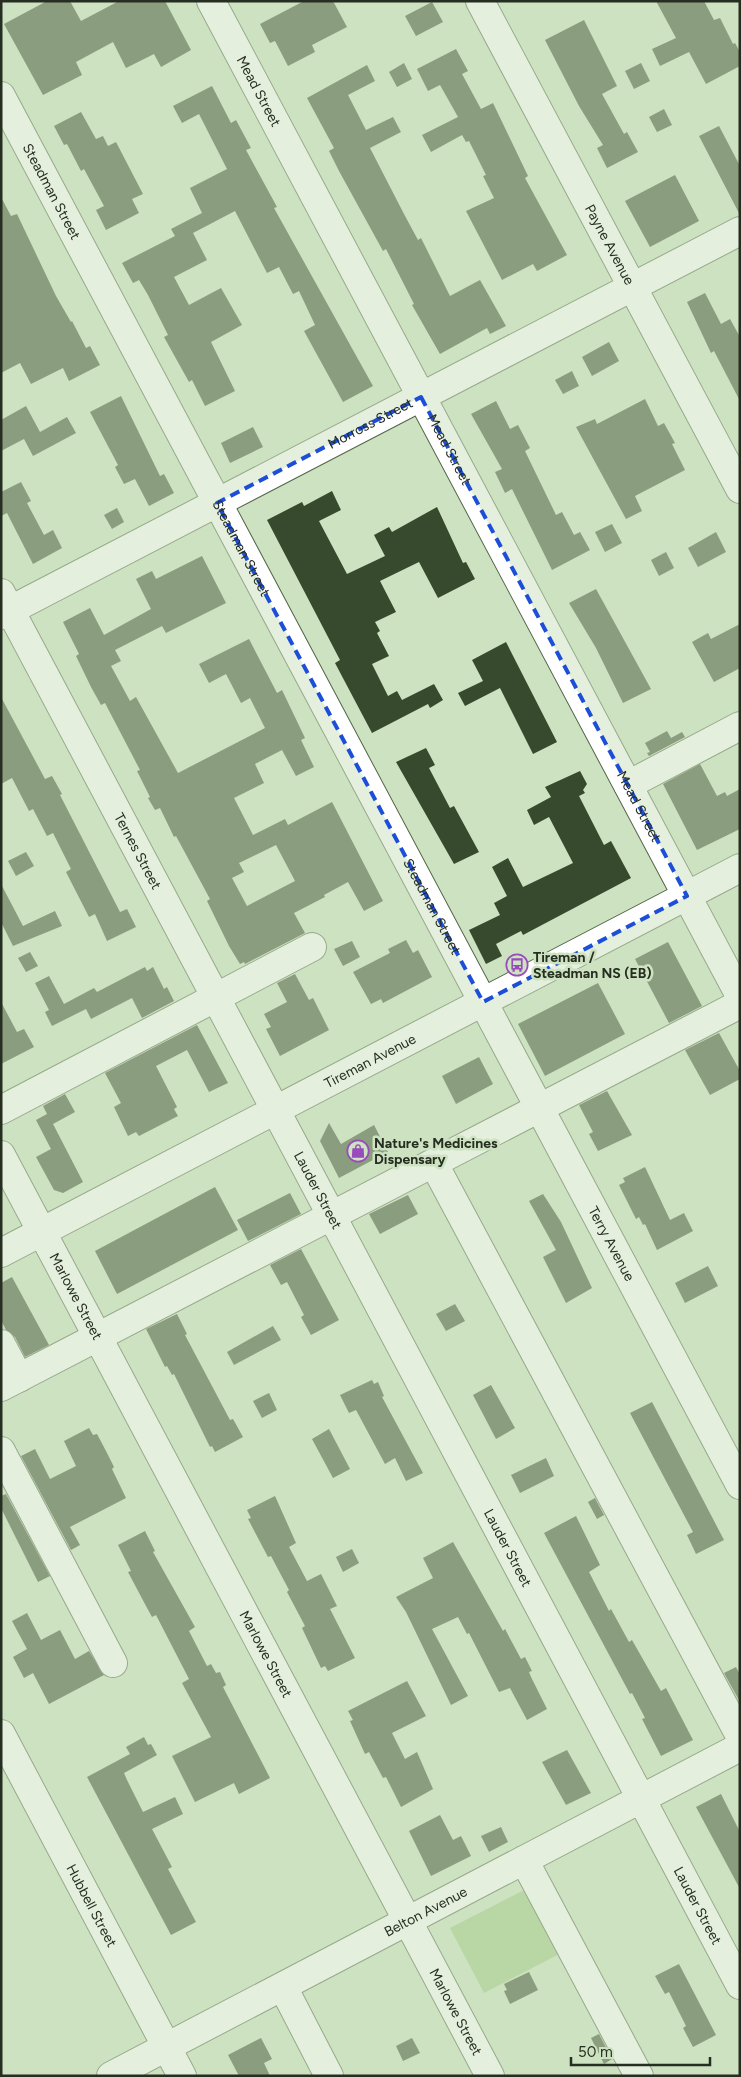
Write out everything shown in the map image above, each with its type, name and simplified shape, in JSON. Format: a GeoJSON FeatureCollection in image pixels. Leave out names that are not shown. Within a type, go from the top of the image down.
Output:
{"type":"FeatureCollection","features":[{"type":"Feature","properties":{"kind":"street","name":"Mead Street"},"geometry":{"type":"LineString","coordinates":[[211,1],[740,996]]}},
{"type":"Feature","properties":{"kind":"street","name":"Payne Avenue"},"geometry":{"type":"LineString","coordinates":[[480,1],[740,489]]}},
{"type":"Feature","properties":{"kind":"street","name":"Steadman Street"},"geometry":{"type":"LineString","coordinates":[[1,96],[483,1002]]}},
{"type":"Feature","properties":{"kind":"street","name":"Morross Street"},"geometry":{"type":"LineString","coordinates":[[4,606],[218,503],[740,231]]}},
{"type":"Feature","properties":{"kind":"street","name":"Ternes Street"},"geometry":{"type":"LineString","coordinates":[[4,606],[276,1110]]}},
{"type":"Feature","properties":{"kind":"street"},"geometry":{"type":"LineString","coordinates":[[628,785],[740,726]]}},
{"type":"Feature","properties":{"kind":"street","name":"Tireman Avenue"},"geometry":{"type":"LineString","coordinates":[[1,1253],[740,868]]}},
{"type":"Feature","properties":{"kind":"street"},"geometry":{"type":"LineString","coordinates":[[1,1110],[312,947]]}},
{"type":"Feature","properties":{"kind":"street","name":"Terry Avenue"},"geometry":{"type":"LineString","coordinates":[[483,1002],[740,1485]]}},
{"type":"Feature","properties":{"kind":"street"},"geometry":{"type":"LineString","coordinates":[[1,1344],[10,1383],[740,1004]]}},
{"type":"Feature","properties":{"kind":"street","name":"Lauder Street"},"geometry":{"type":"LineString","coordinates":[[276,1110],[740,1985]]}},
{"type":"Feature","properties":{"kind":"street","name":"Marlowe Street"},"geometry":{"type":"LineString","coordinates":[[1,1154],[490,2076]]}},
{"type":"Feature","properties":{"kind":"street"},"geometry":{"type":"LineString","coordinates":[[434,1164],[740,1736]]}},
{"type":"Feature","properties":{"kind":"street"},"geometry":{"type":"LineString","coordinates":[[1,1451],[113,1663]]}},
{"type":"Feature","properties":{"kind":"street","name":"Hubbell Street"},"geometry":{"type":"LineString","coordinates":[[1,1734],[182,2076]]}},
{"type":"Feature","properties":{"kind":"street","name":"Belton Avenue"},"geometry":{"type":"LineString","coordinates":[[110,2076],[283,1988],[740,1747]]}},
{"type":"Feature","properties":{"kind":"street"},"geometry":{"type":"LineString","coordinates":[[524,1860],[639,2076]]}},
{"type":"Feature","properties":{"kind":"street"},"geometry":{"type":"LineString","coordinates":[[283,1988],[329,2076]]}},
{"type":"Feature","properties":{"kind":"highlighted area"},"geometry":{"type":"Polygon","coordinates":[[[421,397],[687,896],[483,1002],[217,503],[421,397]]]}},
{"type":"Feature","properties":{"kind":"green space"},"geometry":{"type":"Polygon","coordinates":[[[532,1886],[565,1951],[484,1993],[450,1928],[532,1886]]]}},
{"type":"Feature","properties":{"kind":"building"},"geometry":{"type":"Polygon","coordinates":[[[47,1],[70,1],[81,21],[119,1],[165,1],[191,50],[161,67],[154,54],[126,68],[113,42],[76,62],[82,75],[43,95],[4,24],[47,1]]]}},
{"type":"Feature","properties":{"kind":"building"},"geometry":{"type":"Polygon","coordinates":[[[304,1],[333,1],[347,27],[312,45],[315,52],[288,66],[275,41],[270,43],[260,24],[304,1]]]}},
{"type":"Feature","properties":{"kind":"building"},"geometry":{"type":"Polygon","coordinates":[[[656,1],[704,1],[714,20],[720,18],[733,44],[735,43],[740,52],[740,66],[706,84],[689,52],[660,66],[652,49],[676,38],[656,1]]]}},
{"type":"Feature","properties":{"kind":"building"},"geometry":{"type":"Polygon","coordinates":[[[432,2],[443,22],[416,36],[405,16],[432,2]]]}},
{"type":"Feature","properties":{"kind":"building"},"geometry":{"type":"Polygon","coordinates":[[[584,20],[617,86],[602,94],[624,134],[627,132],[638,152],[607,168],[597,148],[603,145],[579,106],[545,40],[584,20]]]}},
{"type":"Feature","properties":{"kind":"building"},"geometry":{"type":"Polygon","coordinates":[[[456,49],[468,71],[462,74],[481,109],[493,103],[528,176],[525,178],[567,255],[537,271],[533,264],[502,280],[466,211],[494,198],[483,176],[486,175],[469,141],[466,142],[462,135],[431,152],[422,135],[458,117],[440,85],[428,91],[417,69],[456,49]]]}},
{"type":"Feature","properties":{"kind":"building"},"geometry":{"type":"Polygon","coordinates":[[[404,63],[412,79],[397,87],[389,72],[404,63]]]}},
{"type":"Feature","properties":{"kind":"building"},"geometry":{"type":"Polygon","coordinates":[[[641,63],[650,81],[634,89],[625,71],[641,63]]]}},
{"type":"Feature","properties":{"kind":"building"},"geometry":{"type":"Polygon","coordinates":[[[367,65],[375,81],[348,95],[366,130],[393,117],[401,132],[370,148],[404,214],[418,240],[421,238],[450,296],[480,280],[506,326],[490,334],[487,328],[440,354],[412,305],[414,304],[386,249],[383,251],[339,171],[329,151],[334,148],[307,98],[367,65]]]}},
{"type":"Feature","properties":{"kind":"building"},"geometry":{"type":"Polygon","coordinates":[[[212,86],[231,123],[236,120],[251,148],[246,150],[277,207],[274,208],[373,386],[343,402],[304,331],[315,325],[299,291],[293,294],[279,267],[267,273],[235,211],[193,233],[207,260],[174,277],[189,305],[221,288],[242,325],[211,342],[235,391],[205,406],[192,380],[189,382],[164,337],[168,335],[148,295],[139,280],[133,283],[122,263],[175,236],[171,229],[202,213],[190,188],[227,169],[199,114],[182,123],[173,106],[212,86]]]}},
{"type":"Feature","properties":{"kind":"building"},"geometry":{"type":"Polygon","coordinates":[[[664,109],[672,125],[657,132],[649,117],[664,109]]]}},
{"type":"Feature","properties":{"kind":"building"},"geometry":{"type":"Polygon","coordinates":[[[81,112],[96,139],[103,136],[108,146],[116,142],[143,194],[132,199],[139,213],[106,230],[96,210],[104,206],[84,169],[81,171],[67,144],[64,145],[54,126],[81,112]]]}},
{"type":"Feature","properties":{"kind":"building"},"geometry":{"type":"Polygon","coordinates":[[[719,126],[740,166],[740,215],[699,136],[719,126]]]}},
{"type":"Feature","properties":{"kind":"building"},"geometry":{"type":"Polygon","coordinates":[[[675,175],[699,221],[650,247],[625,201],[675,175]]]}},
{"type":"Feature","properties":{"kind":"building"},"geometry":{"type":"Polygon","coordinates":[[[1,197],[11,216],[17,214],[56,296],[86,348],[90,346],[100,365],[69,381],[63,368],[31,384],[20,363],[1,373],[1,197]]]}},
{"type":"Feature","properties":{"kind":"building"},"geometry":{"type":"Polygon","coordinates":[[[705,293],[721,324],[730,319],[740,337],[740,401],[714,351],[711,353],[687,302],[705,293]]]}},
{"type":"Feature","properties":{"kind":"building"},"geometry":{"type":"Polygon","coordinates":[[[609,342],[619,361],[592,376],[582,357],[609,342]]]}},
{"type":"Feature","properties":{"kind":"building"},"geometry":{"type":"Polygon","coordinates":[[[572,371],[579,386],[563,394],[555,380],[572,371]]]}},
{"type":"Feature","properties":{"kind":"building"},"geometry":{"type":"Polygon","coordinates":[[[121,396],[160,476],[164,474],[174,493],[149,506],[135,479],[124,484],[115,467],[118,465],[90,412],[121,396]]]}},
{"type":"Feature","properties":{"kind":"building"},"geometry":{"type":"Polygon","coordinates":[[[645,399],[658,426],[664,423],[675,443],[672,444],[685,470],[635,496],[642,511],[626,519],[576,427],[595,419],[597,424],[645,399]]]}},
{"type":"Feature","properties":{"kind":"building"},"geometry":{"type":"Polygon","coordinates":[[[496,401],[510,429],[518,425],[530,448],[525,451],[556,515],[562,512],[574,535],[580,532],[590,550],[552,570],[512,489],[505,493],[495,472],[502,469],[471,414],[496,401]]]}},
{"type":"Feature","properties":{"kind":"building"},"geometry":{"type":"Polygon","coordinates":[[[26,406],[40,432],[67,417],[76,433],[33,456],[24,439],[1,451],[1,420],[26,406]]]}},
{"type":"Feature","properties":{"kind":"building"},"geometry":{"type":"Polygon","coordinates":[[[253,427],[263,447],[230,463],[221,443],[253,427]]]}},
{"type":"Feature","properties":{"kind":"building"},"geometry":{"type":"Polygon","coordinates":[[[21,482],[31,501],[27,503],[44,535],[53,530],[62,548],[33,564],[7,513],[1,516],[1,492],[21,482]]]}},
{"type":"Feature","properties":{"kind":"building"},"geometry":{"type":"Polygon","coordinates":[[[332,491],[341,510],[319,521],[347,574],[385,556],[374,535],[389,527],[392,532],[437,507],[463,563],[466,562],[475,579],[438,598],[419,562],[380,581],[396,612],[375,622],[380,631],[377,633],[389,656],[372,664],[388,696],[397,691],[402,700],[434,684],[443,700],[430,708],[428,704],[372,733],[335,663],[340,660],[267,520],[302,502],[304,506],[332,491]]]}},
{"type":"Feature","properties":{"kind":"building"},"geometry":{"type":"Polygon","coordinates":[[[117,508],[124,522],[112,529],[104,515],[117,508]]]}},
{"type":"Feature","properties":{"kind":"building"},"geometry":{"type":"Polygon","coordinates":[[[612,524],[622,543],[605,552],[595,532],[612,524]]]}},
{"type":"Feature","properties":{"kind":"building"},"geometry":{"type":"Polygon","coordinates":[[[716,532],[726,552],[698,567],[688,548],[716,532]]]}},
{"type":"Feature","properties":{"kind":"building"},"geometry":{"type":"Polygon","coordinates":[[[666,552],[674,568],[659,576],[651,560],[666,552]]]}},
{"type":"Feature","properties":{"kind":"building"},"geometry":{"type":"Polygon","coordinates":[[[202,556],[226,603],[166,633],[162,626],[115,650],[121,661],[111,666],[130,701],[136,697],[178,773],[265,728],[250,698],[241,703],[226,674],[209,683],[199,664],[249,639],[277,693],[282,690],[305,738],[301,740],[314,767],[296,776],[282,750],[255,764],[264,783],[234,798],[253,835],[285,819],[288,825],[332,802],[383,901],[364,911],[348,882],[324,895],[325,897],[294,913],[305,933],[245,964],[244,962],[240,964],[229,946],[207,901],[210,899],[176,836],[174,837],[160,808],[155,810],[148,798],[150,797],[137,771],[140,770],[105,703],[101,705],[91,687],[76,656],[79,654],[63,622],[90,608],[104,635],[151,609],[136,579],[152,571],[156,579],[202,556]],[[276,845],[239,863],[244,872],[232,878],[247,906],[295,881],[276,845]]]}},
{"type":"Feature","properties":{"kind":"building"},"geometry":{"type":"Polygon","coordinates":[[[596,589],[651,689],[623,703],[596,648],[569,603],[596,589]]]}},
{"type":"Feature","properties":{"kind":"building"},"geometry":{"type":"Polygon","coordinates":[[[740,624],[740,668],[714,682],[692,642],[708,633],[711,639],[740,624]]]}},
{"type":"Feature","properties":{"kind":"building"},"geometry":{"type":"Polygon","coordinates":[[[506,642],[557,742],[533,754],[500,688],[465,706],[458,693],[483,681],[472,660],[506,642]]]}},
{"type":"Feature","properties":{"kind":"building"},"geometry":{"type":"Polygon","coordinates":[[[1,697],[45,779],[52,776],[62,794],[60,795],[120,912],[127,909],[136,927],[107,941],[95,914],[89,917],[66,872],[71,869],[53,833],[47,836],[33,809],[29,811],[12,778],[1,784],[1,697]]]}},
{"type":"Feature","properties":{"kind":"building"},"geometry":{"type":"Polygon","coordinates":[[[667,731],[671,738],[682,732],[685,737],[649,756],[647,753],[650,752],[645,743],[667,731]]]}},
{"type":"Feature","properties":{"kind":"building"},"geometry":{"type":"Polygon","coordinates":[[[426,748],[435,765],[429,768],[450,808],[454,806],[479,852],[454,864],[396,762],[426,748]]]}},
{"type":"Feature","properties":{"kind":"building"},"geometry":{"type":"Polygon","coordinates":[[[700,764],[717,796],[725,792],[727,796],[740,789],[740,829],[697,850],[663,784],[700,764]]]}},
{"type":"Feature","properties":{"kind":"building"},"geometry":{"type":"Polygon","coordinates":[[[580,771],[587,784],[583,790],[585,793],[579,796],[604,845],[611,841],[631,878],[523,935],[521,931],[496,944],[502,956],[486,964],[469,930],[500,915],[494,903],[507,896],[492,867],[508,858],[523,887],[573,863],[549,817],[534,825],[527,810],[551,797],[545,787],[580,771]]]}},
{"type":"Feature","properties":{"kind":"building"},"geometry":{"type":"Polygon","coordinates":[[[26,852],[34,866],[16,876],[8,861],[26,852]]]}},
{"type":"Feature","properties":{"kind":"building"},"geometry":{"type":"Polygon","coordinates":[[[1,884],[23,926],[55,911],[62,926],[13,946],[1,922],[1,884]]]}},
{"type":"Feature","properties":{"kind":"building"},"geometry":{"type":"Polygon","coordinates":[[[406,940],[413,953],[418,950],[432,977],[383,1003],[381,999],[371,1004],[353,972],[390,953],[388,949],[406,940]]]}},
{"type":"Feature","properties":{"kind":"building"},"geometry":{"type":"Polygon","coordinates":[[[352,941],[360,957],[343,966],[334,949],[352,941]]]}},
{"type":"Feature","properties":{"kind":"building"},"geometry":{"type":"Polygon","coordinates":[[[668,942],[702,1006],[669,1023],[635,959],[668,942]]]}},
{"type":"Feature","properties":{"kind":"building"},"geometry":{"type":"Polygon","coordinates":[[[30,952],[38,966],[26,972],[18,958],[30,952]]]}},
{"type":"Feature","properties":{"kind":"building"},"geometry":{"type":"Polygon","coordinates":[[[145,967],[147,971],[153,967],[164,989],[167,987],[174,1001],[142,1018],[132,998],[91,1019],[86,1009],[52,1026],[45,1012],[49,1010],[35,983],[49,976],[64,1004],[94,988],[97,992],[145,967]]]}},
{"type":"Feature","properties":{"kind":"building"},"geometry":{"type":"Polygon","coordinates":[[[295,974],[309,1000],[313,998],[329,1030],[280,1056],[266,1029],[271,1027],[264,1014],[287,1002],[277,983],[295,974]]]}},
{"type":"Feature","properties":{"kind":"building"},"geometry":{"type":"Polygon","coordinates":[[[598,983],[625,1034],[545,1076],[518,1024],[598,983]]]}},
{"type":"Feature","properties":{"kind":"building"},"geometry":{"type":"Polygon","coordinates":[[[1,1002],[17,1032],[24,1029],[34,1047],[1,1064],[1,1002]]]}},
{"type":"Feature","properties":{"kind":"building"},"geometry":{"type":"Polygon","coordinates":[[[197,1025],[228,1083],[209,1092],[187,1050],[156,1066],[177,1107],[174,1109],[178,1116],[139,1136],[136,1132],[128,1136],[114,1107],[121,1103],[105,1073],[197,1025]]]}},
{"type":"Feature","properties":{"kind":"building"},"geometry":{"type":"Polygon","coordinates":[[[719,1033],[740,1071],[740,1079],[710,1095],[685,1050],[719,1033]]]}},
{"type":"Feature","properties":{"kind":"building"},"geometry":{"type":"Polygon","coordinates":[[[479,1057],[493,1084],[456,1104],[442,1076],[479,1057]]]}},
{"type":"Feature","properties":{"kind":"building"},"geometry":{"type":"Polygon","coordinates":[[[607,1091],[632,1135],[598,1151],[589,1134],[593,1132],[579,1105],[607,1091]]]}},
{"type":"Feature","properties":{"kind":"building"},"geometry":{"type":"Polygon","coordinates":[[[65,1094],[75,1112],[53,1124],[83,1182],[63,1193],[54,1190],[36,1157],[51,1149],[36,1120],[47,1114],[43,1106],[65,1094]]]}},
{"type":"Feature","properties":{"kind":"building"},"geometry":{"type":"Polygon","coordinates":[[[329,1123],[341,1144],[374,1125],[388,1152],[339,1178],[320,1141],[329,1123]]]}},
{"type":"Feature","properties":{"kind":"building"},"geometry":{"type":"Polygon","coordinates":[[[645,1167],[670,1220],[684,1213],[693,1231],[657,1250],[645,1224],[643,1225],[639,1217],[636,1219],[619,1185],[625,1182],[623,1178],[645,1167]]]}},
{"type":"Feature","properties":{"kind":"building"},"geometry":{"type":"Polygon","coordinates":[[[215,1187],[238,1230],[117,1294],[95,1251],[215,1187]]]}},
{"type":"Feature","properties":{"kind":"building"},"geometry":{"type":"Polygon","coordinates":[[[290,1193],[301,1214],[248,1241],[237,1220],[290,1193]]]}},
{"type":"Feature","properties":{"kind":"building"},"geometry":{"type":"Polygon","coordinates":[[[543,1194],[561,1222],[592,1288],[566,1303],[543,1257],[556,1250],[529,1201],[543,1194]]]}},
{"type":"Feature","properties":{"kind":"building"},"geometry":{"type":"Polygon","coordinates":[[[408,1195],[418,1214],[380,1234],[369,1214],[408,1195]]]}},
{"type":"Feature","properties":{"kind":"building"},"geometry":{"type":"Polygon","coordinates":[[[301,1249],[339,1320],[311,1335],[301,1317],[304,1315],[287,1282],[281,1285],[270,1265],[301,1249]]]}},
{"type":"Feature","properties":{"kind":"building"},"geometry":{"type":"Polygon","coordinates":[[[708,1266],[718,1286],[685,1303],[675,1283],[708,1266]]]}},
{"type":"Feature","properties":{"kind":"building"},"geometry":{"type":"Polygon","coordinates":[[[12,1277],[49,1345],[25,1357],[15,1337],[6,1330],[1,1320],[1,1283],[12,1277]]]}},
{"type":"Feature","properties":{"kind":"building"},"geometry":{"type":"Polygon","coordinates":[[[455,1304],[465,1321],[446,1331],[436,1314],[455,1304]]]}},
{"type":"Feature","properties":{"kind":"building"},"geometry":{"type":"Polygon","coordinates":[[[177,1314],[187,1334],[185,1335],[230,1420],[233,1419],[243,1437],[215,1452],[212,1446],[210,1447],[174,1374],[172,1375],[167,1366],[165,1367],[146,1329],[177,1314]]]}},
{"type":"Feature","properties":{"kind":"building"},"geometry":{"type":"Polygon","coordinates":[[[273,1326],[281,1340],[234,1365],[227,1352],[273,1326]]]}},
{"type":"Feature","properties":{"kind":"building"},"geometry":{"type":"Polygon","coordinates":[[[372,1380],[374,1384],[378,1382],[384,1396],[382,1397],[423,1473],[406,1481],[395,1458],[385,1464],[356,1410],[349,1413],[340,1395],[372,1380]]]}},
{"type":"Feature","properties":{"kind":"building"},"geometry":{"type":"Polygon","coordinates":[[[491,1385],[515,1428],[496,1439],[473,1395],[491,1385]]]}},
{"type":"Feature","properties":{"kind":"building"},"geometry":{"type":"Polygon","coordinates":[[[269,1393],[277,1410],[262,1418],[253,1401],[269,1393]]]}},
{"type":"Feature","properties":{"kind":"building"},"geometry":{"type":"Polygon","coordinates":[[[652,1402],[724,1540],[696,1554],[687,1535],[693,1532],[630,1413],[652,1402]]]}},
{"type":"Feature","properties":{"kind":"building"},"geometry":{"type":"Polygon","coordinates":[[[89,1428],[93,1435],[97,1434],[106,1451],[114,1467],[112,1469],[126,1498],[70,1527],[80,1545],[71,1550],[21,1456],[35,1449],[50,1479],[76,1466],[64,1441],[89,1428]]]}},
{"type":"Feature","properties":{"kind":"building"},"geometry":{"type":"Polygon","coordinates":[[[329,1429],[350,1469],[333,1478],[312,1439],[329,1429]]]}},
{"type":"Feature","properties":{"kind":"building"},"geometry":{"type":"Polygon","coordinates":[[[546,1458],[554,1476],[520,1493],[511,1475],[546,1458]]]}},
{"type":"Feature","properties":{"kind":"building"},"geometry":{"type":"Polygon","coordinates":[[[6,1494],[50,1576],[38,1582],[1,1508],[1,1496],[6,1494]]]}},
{"type":"Feature","properties":{"kind":"building"},"geometry":{"type":"Polygon","coordinates":[[[275,1496],[296,1543],[289,1547],[307,1581],[321,1574],[337,1606],[330,1609],[355,1658],[328,1671],[325,1666],[321,1668],[302,1628],[305,1626],[287,1592],[289,1590],[271,1556],[268,1557],[248,1519],[251,1518],[247,1510],[275,1496]]]}},
{"type":"Feature","properties":{"kind":"building"},"geometry":{"type":"Polygon","coordinates":[[[595,1498],[604,1515],[597,1519],[588,1502],[595,1498]]]}},
{"type":"Feature","properties":{"kind":"building"},"geometry":{"type":"Polygon","coordinates":[[[576,1516],[600,1565],[589,1572],[609,1611],[611,1609],[629,1642],[632,1640],[661,1691],[666,1688],[693,1740],[661,1756],[642,1719],[645,1718],[632,1693],[630,1694],[544,1533],[576,1516]]]}},
{"type":"Feature","properties":{"kind":"building"},"geometry":{"type":"Polygon","coordinates":[[[145,1531],[155,1551],[153,1552],[195,1627],[189,1631],[207,1666],[211,1664],[216,1673],[220,1672],[226,1685],[223,1687],[270,1778],[239,1794],[234,1783],[195,1802],[172,1756],[211,1737],[182,1683],[189,1679],[156,1615],[152,1617],[146,1606],[128,1572],[131,1571],[118,1545],[145,1531]]]}},
{"type":"Feature","properties":{"kind":"building"},"geometry":{"type":"Polygon","coordinates":[[[453,1542],[503,1631],[505,1629],[521,1659],[525,1657],[532,1671],[529,1672],[547,1709],[527,1720],[510,1688],[499,1692],[469,1633],[467,1634],[458,1617],[432,1629],[468,1696],[451,1705],[406,1612],[396,1597],[433,1578],[423,1558],[453,1542]]]}},
{"type":"Feature","properties":{"kind":"building"},"geometry":{"type":"Polygon","coordinates":[[[352,1549],[359,1563],[343,1572],[336,1557],[352,1549]]]}},
{"type":"Feature","properties":{"kind":"building"},"geometry":{"type":"Polygon","coordinates":[[[27,1613],[41,1640],[60,1630],[75,1659],[89,1651],[104,1675],[49,1704],[33,1673],[24,1678],[13,1657],[27,1649],[12,1621],[27,1613]]]}},
{"type":"Feature","properties":{"kind":"building"},"geometry":{"type":"Polygon","coordinates":[[[736,1667],[740,1675],[740,1702],[724,1673],[736,1667]]]}},
{"type":"Feature","properties":{"kind":"building"},"geometry":{"type":"Polygon","coordinates":[[[407,1681],[426,1716],[392,1733],[405,1759],[417,1752],[433,1789],[401,1807],[386,1777],[383,1778],[369,1752],[365,1754],[350,1721],[353,1720],[348,1711],[407,1681]]]}},
{"type":"Feature","properties":{"kind":"building"},"geometry":{"type":"Polygon","coordinates":[[[144,1737],[148,1745],[151,1744],[157,1755],[124,1773],[143,1812],[175,1797],[183,1814],[152,1829],[172,1867],[168,1869],[196,1922],[171,1935],[87,1777],[130,1754],[126,1747],[144,1737]]]}},
{"type":"Feature","properties":{"kind":"building"},"geometry":{"type":"Polygon","coordinates":[[[567,1750],[591,1793],[566,1805],[542,1762],[567,1750]]]}},
{"type":"Feature","properties":{"kind":"building"},"geometry":{"type":"Polygon","coordinates":[[[721,1794],[740,1832],[740,1889],[696,1807],[721,1794]]]}},
{"type":"Feature","properties":{"kind":"building"},"geometry":{"type":"Polygon","coordinates":[[[440,1815],[453,1840],[461,1836],[471,1856],[431,1876],[409,1831],[440,1815]]]}},
{"type":"Feature","properties":{"kind":"building"},"geometry":{"type":"Polygon","coordinates":[[[501,1827],[508,1842],[489,1852],[481,1836],[501,1827]]]}},
{"type":"Feature","properties":{"kind":"building"},"geometry":{"type":"Polygon","coordinates":[[[679,1964],[716,2035],[693,2047],[683,2028],[686,2026],[669,1992],[665,1994],[655,1976],[679,1964]]]}},
{"type":"Feature","properties":{"kind":"building"},"geometry":{"type":"Polygon","coordinates":[[[529,1972],[538,1990],[510,2004],[504,1991],[507,1990],[504,1984],[529,1972]]]}},
{"type":"Feature","properties":{"kind":"building"},"geometry":{"type":"Polygon","coordinates":[[[599,2034],[612,2059],[604,2064],[591,2038],[599,2034]]]}},
{"type":"Feature","properties":{"kind":"building"},"geometry":{"type":"Polygon","coordinates":[[[261,2038],[272,2059],[264,2063],[270,2076],[239,2076],[228,2055],[261,2038]]]}},
{"type":"Feature","properties":{"kind":"building"},"geometry":{"type":"Polygon","coordinates":[[[412,2038],[420,2053],[403,2061],[396,2046],[412,2038]]]}},
{"type":"Feature","properties":{"kind":"place","name":"Tireman / Steadman NS (EB)"},"geometry":{"type":"Point","coordinates":[517,965]}},
{"type":"Feature","properties":{"kind":"place","name":"Nature's Medicines Dispensary"},"geometry":{"type":"Point","coordinates":[358,1151]}}]}
